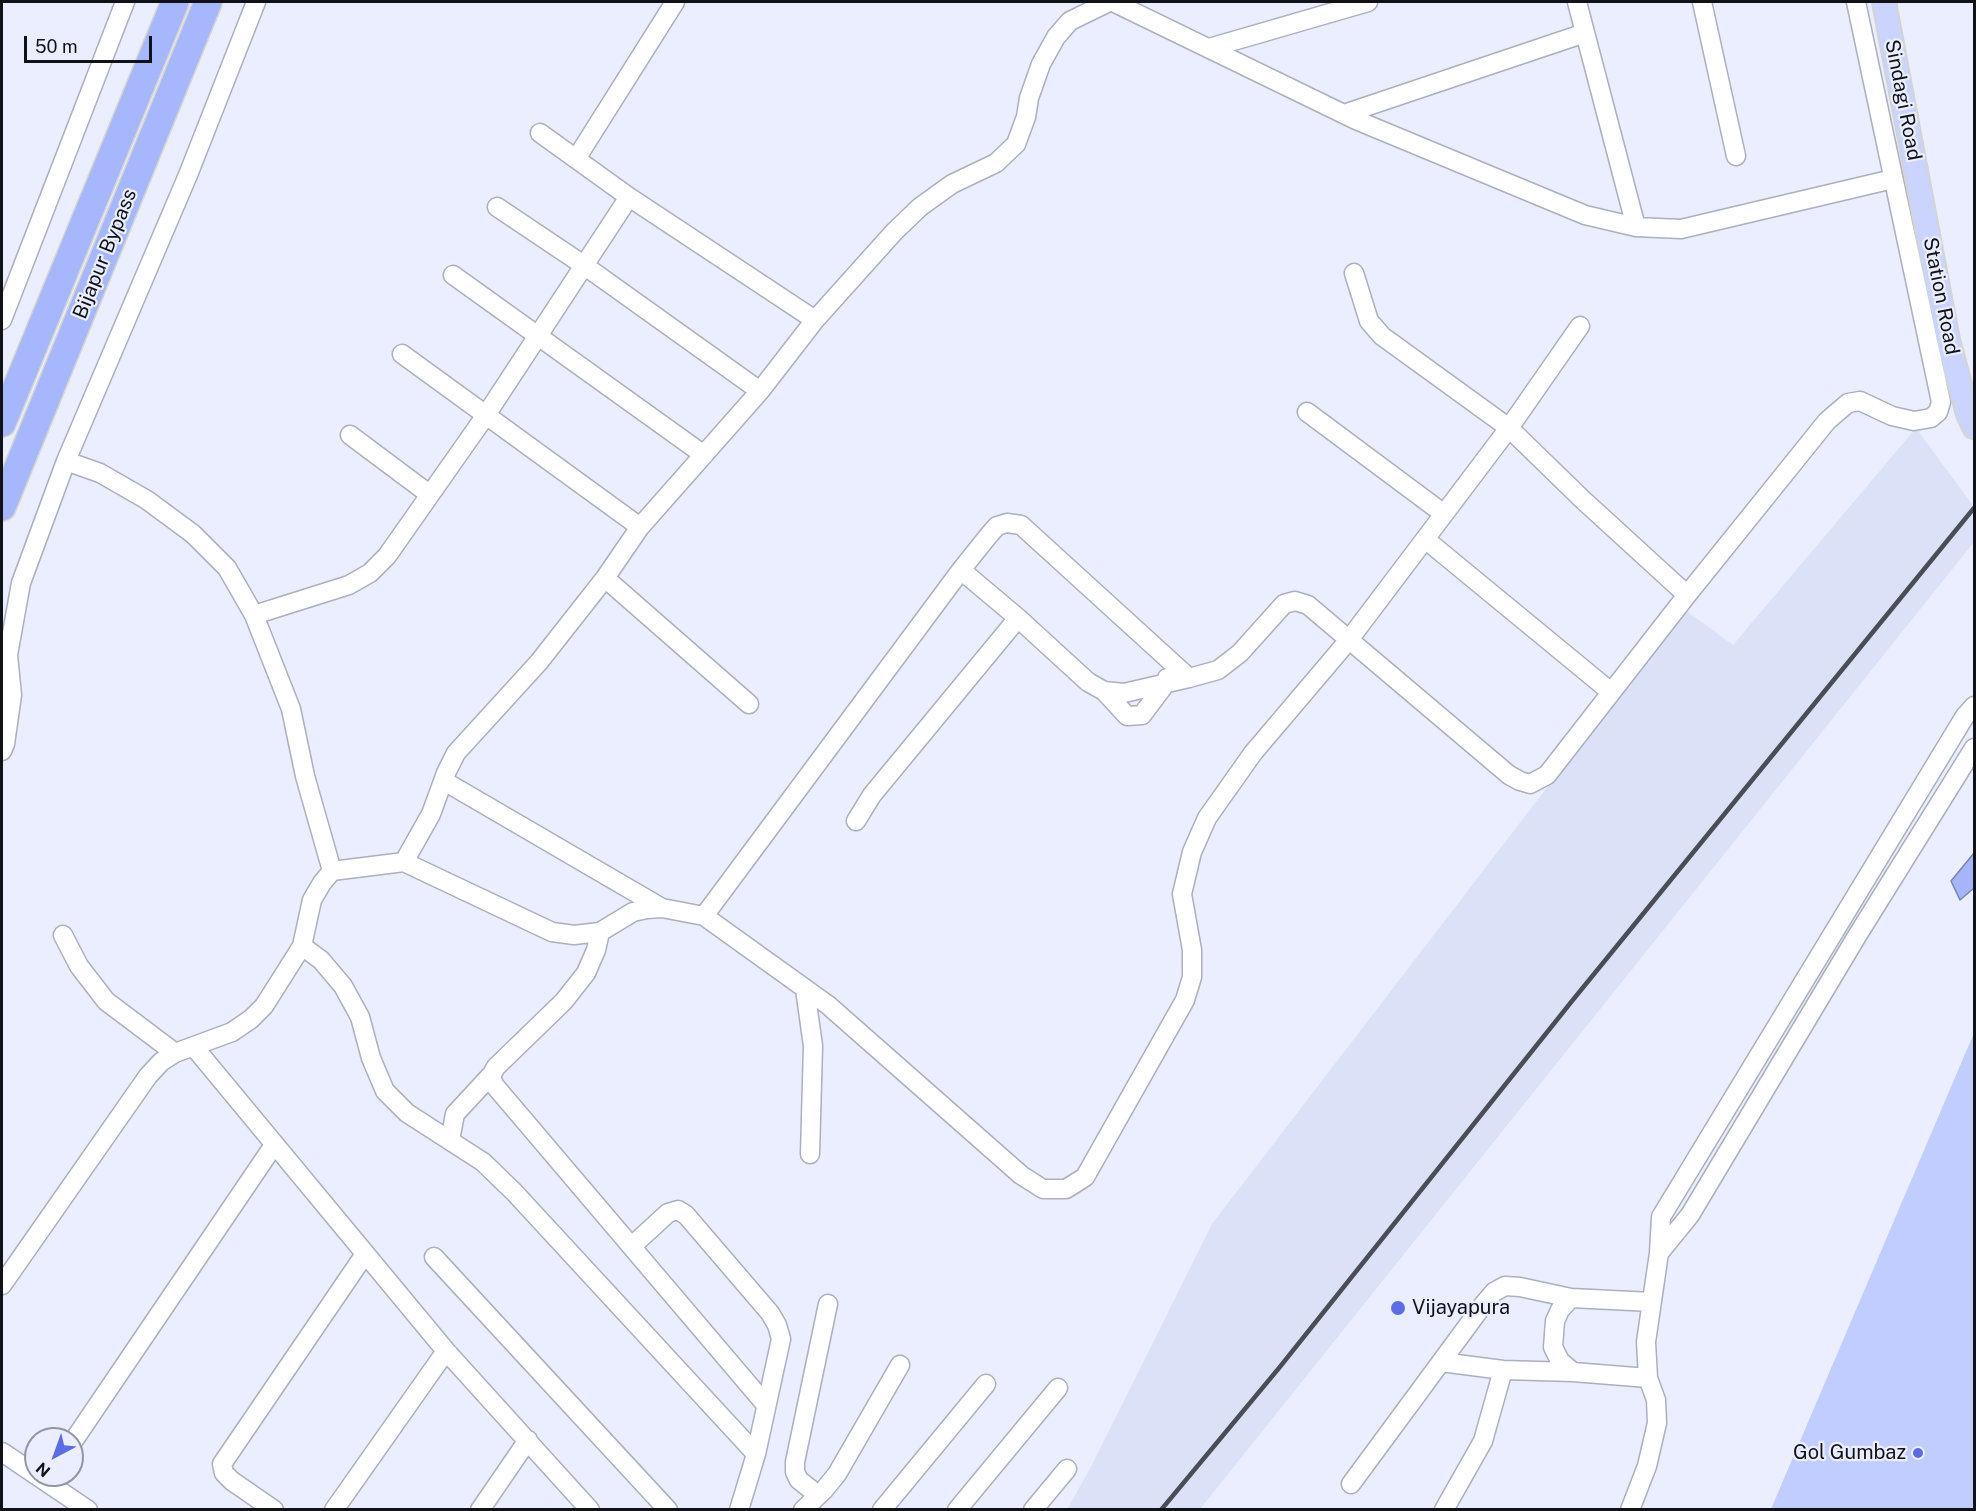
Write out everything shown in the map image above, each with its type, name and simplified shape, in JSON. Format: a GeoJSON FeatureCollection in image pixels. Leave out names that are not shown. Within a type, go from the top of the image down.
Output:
{"type":"FeatureCollection","features":[{"type":"Feature","properties":{"kind":"highway","name":"Bijapur Bypass"},"geometry":{"type":"LineString","coordinates":[[2,423],[175,2]]}},
{"type":"Feature","properties":{"kind":"highway","name":"Bijapur Bypass"},"geometry":{"type":"LineString","coordinates":[[2,507],[208,2]]}},
{"type":"Feature","properties":{"kind":"main road","name":"Sindagi Road"},"geometry":{"type":"LineString","coordinates":[[1884,2],[1921,198]]}},
{"type":"Feature","properties":{"kind":"main road","name":"Station Road"},"geometry":{"type":"LineString","coordinates":[[1921,198],[1948,340],[1968,414],[1974,427]]}},
{"type":"Feature","properties":{"kind":"street"},"geometry":{"type":"LineString","coordinates":[[2,320],[124,2]]}},
{"type":"Feature","properties":{"kind":"street"},"geometry":{"type":"LineString","coordinates":[[2,751],[12,695],[8,655],[21,583],[66,461],[188,175],[256,2]]}},
{"type":"Feature","properties":{"kind":"street"},"geometry":{"type":"LineString","coordinates":[[576,159],[675,2]]}},
{"type":"Feature","properties":{"kind":"street"},"geometry":{"type":"LineString","coordinates":[[404,862],[431,814],[456,753],[538,662],[605,578],[640,527],[760,391],[815,320],[894,232],[920,207],[952,184],[996,163],[1016,144],[1041,64],[1056,37],[1070,21],[1111,2],[1344,114],[1585,215],[1636,227],[1681,229],[1893,179]]}},
{"type":"Feature","properties":{"kind":"street"},"geometry":{"type":"LineString","coordinates":[[1209,48],[1368,2]]}},
{"type":"Feature","properties":{"kind":"street"},"geometry":{"type":"LineString","coordinates":[[1577,2],[1636,227]]}},
{"type":"Feature","properties":{"kind":"street"},"geometry":{"type":"LineString","coordinates":[[1702,2],[1736,156]]}},
{"type":"Feature","properties":{"kind":"street"},"geometry":{"type":"LineString","coordinates":[[1104,691],[1124,693],[1218,670],[1240,653],[1284,604],[1295,601],[1308,605],[1509,775],[1530,784],[1547,775],[1687,595],[1827,421],[1848,403],[1860,401],[1892,416],[1914,421],[1931,418],[1938,412],[1941,402],[1856,2]]}},
{"type":"Feature","properties":{"kind":"street"},"geometry":{"type":"LineString","coordinates":[[1344,114],[1585,33]]}},
{"type":"Feature","properties":{"kind":"street"},"geometry":{"type":"LineString","coordinates":[[540,133],[629,197],[815,320]]}},
{"type":"Feature","properties":{"kind":"street"},"geometry":{"type":"LineString","coordinates":[[254,615],[349,585],[370,573],[387,556],[486,415],[629,197]]}},
{"type":"Feature","properties":{"kind":"street"},"geometry":{"type":"LineString","coordinates":[[497,207],[585,266],[760,391]]}},
{"type":"Feature","properties":{"kind":"street"},"geometry":{"type":"LineString","coordinates":[[1354,273],[1369,321],[1382,336],[1509,428],[1582,499],[1687,595]]}},
{"type":"Feature","properties":{"kind":"street"},"geometry":{"type":"LineString","coordinates":[[453,275],[704,455]]}},
{"type":"Feature","properties":{"kind":"street"},"geometry":{"type":"LineString","coordinates":[[2,1285],[148,1076],[161,1062],[175,1053],[232,1032],[251,1019],[264,1006],[302,946],[312,900],[332,872],[404,862],[552,932],[574,935],[600,932],[633,912],[662,908],[704,916],[828,1005],[1021,1175],[1043,1189],[1066,1189],[1084,1177],[1185,1000],[1192,977],[1192,950],[1182,894],[1192,852],[1207,818],[1253,753],[1348,641],[1509,428],[1580,326]]}},
{"type":"Feature","properties":{"kind":"street"},"geometry":{"type":"LineString","coordinates":[[402,354],[640,527]]}},
{"type":"Feature","properties":{"kind":"street"},"geometry":{"type":"LineString","coordinates":[[1307,412],[1444,514]]}},
{"type":"Feature","properties":{"kind":"street"},"geometry":{"type":"LineString","coordinates":[[350,435],[429,494]]}},
{"type":"Feature","properties":{"kind":"street"},"geometry":{"type":"LineString","coordinates":[[66,461],[100,473],[138,494],[193,534],[227,568],[254,615],[291,709],[305,776],[332,872]]}},
{"type":"Feature","properties":{"kind":"street"},"geometry":{"type":"LineString","coordinates":[[704,916],[961,570],[997,526],[1007,523],[1021,525],[1189,678]]}},
{"type":"Feature","properties":{"kind":"street"},"geometry":{"type":"LineString","coordinates":[[1425,539],[1611,692]]}},
{"type":"Feature","properties":{"kind":"street"},"geometry":{"type":"LineString","coordinates":[[961,570],[1088,682],[1104,691],[1127,716],[1142,715],[1166,683],[1168,660]]}},
{"type":"Feature","properties":{"kind":"street"},"geometry":{"type":"LineString","coordinates":[[605,578],[750,704]]}},
{"type":"Feature","properties":{"kind":"street"},"geometry":{"type":"LineString","coordinates":[[856,821],[872,795],[1018,618]]}},
{"type":"Feature","properties":{"kind":"street"},"geometry":{"type":"LineString","coordinates":[[1630,1509],[1647,1466],[1657,1423],[1656,1400],[1648,1378],[1646,1342],[1659,1253],[1661,1217],[1965,716],[1974,706]]}},
{"type":"Feature","properties":{"kind":"street"},"geometry":{"type":"LineString","coordinates":[[1659,1253],[1690,1215],[1857,936],[1974,748]]}},
{"type":"Feature","properties":{"kind":"street"},"geometry":{"type":"LineString","coordinates":[[444,781],[662,908]]}},
{"type":"Feature","properties":{"kind":"street"},"geometry":{"type":"LineString","coordinates":[[450,1140],[455,1114],[496,1067],[564,1001],[586,973],[597,950],[600,932]]}},
{"type":"Feature","properties":{"kind":"street"},"geometry":{"type":"LineString","coordinates":[[63,935],[79,966],[106,1001],[175,1053]]}},
{"type":"Feature","properties":{"kind":"street"},"geometry":{"type":"LineString","coordinates":[[302,946],[321,960],[335,977],[360,1017],[371,1058],[385,1091],[407,1113],[483,1162],[514,1192],[756,1454]]}},
{"type":"Feature","properties":{"kind":"street"},"geometry":{"type":"LineString","coordinates":[[805,988],[813,1046],[810,1154]]}},
{"type":"Feature","properties":{"kind":"street"},"geometry":{"type":"LineString","coordinates":[[194,1047],[446,1352],[590,1509]]}},
{"type":"Feature","properties":{"kind":"street"},"geometry":{"type":"LineString","coordinates":[[492,1074],[495,1086],[766,1405]]}},
{"type":"Feature","properties":{"kind":"street"},"geometry":{"type":"LineString","coordinates":[[83,1427],[274,1145]]}},
{"type":"Feature","properties":{"kind":"street"},"geometry":{"type":"LineString","coordinates":[[632,1246],[668,1213],[678,1210],[686,1215],[770,1313],[777,1325],[781,1339],[756,1454],[739,1509]]}},
{"type":"Feature","properties":{"kind":"street"},"geometry":{"type":"LineString","coordinates":[[274,1509],[232,1482],[224,1473],[222,1464],[365,1254]]}},
{"type":"Feature","properties":{"kind":"street"},"geometry":{"type":"LineString","coordinates":[[434,1257],[668,1509]]}},
{"type":"Feature","properties":{"kind":"street"},"geometry":{"type":"LineString","coordinates":[[1351,1484],[1494,1292],[1505,1286],[1571,1298],[1652,1302]]}},
{"type":"Feature","properties":{"kind":"street"},"geometry":{"type":"LineString","coordinates":[[1571,1298],[1560,1310],[1555,1321],[1553,1347],[1560,1361],[1573,1372]]}},
{"type":"Feature","properties":{"kind":"street"},"geometry":{"type":"LineString","coordinates":[[818,1496],[799,1480],[795,1472],[795,1462],[828,1304]]}},
{"type":"Feature","properties":{"kind":"street"},"geometry":{"type":"LineString","coordinates":[[334,1509],[446,1352]]}},
{"type":"Feature","properties":{"kind":"street"},"geometry":{"type":"LineString","coordinates":[[1441,1362],[1503,1370],[1573,1372],[1648,1378]]}},
{"type":"Feature","properties":{"kind":"street"},"geometry":{"type":"LineString","coordinates":[[803,1509],[818,1496],[842,1466],[900,1365]]}},
{"type":"Feature","properties":{"kind":"street"},"geometry":{"type":"LineString","coordinates":[[1444,1509],[1483,1442],[1503,1370]]}},
{"type":"Feature","properties":{"kind":"street"},"geometry":{"type":"LineString","coordinates":[[882,1509],[986,1384]]}},
{"type":"Feature","properties":{"kind":"street"},"geometry":{"type":"LineString","coordinates":[[957,1509],[1058,1388]]}},
{"type":"Feature","properties":{"kind":"street"},"geometry":{"type":"LineString","coordinates":[[480,1509],[528,1440]]}},
{"type":"Feature","properties":{"kind":"street"},"geometry":{"type":"LineString","coordinates":[[2,1452],[24,1466]]}},
{"type":"Feature","properties":{"kind":"street"},"geometry":{"type":"LineString","coordinates":[[1033,1509],[1067,1469]]}},
{"type":"Feature","properties":{"kind":"street"},"geometry":{"type":"LineString","coordinates":[[56,1487],[88,1509]]}},
{"type":"Feature","properties":{"kind":"shaded area"},"geometry":{"type":"Polygon","coordinates":[[[1916,428],[1974,507],[1974,542],[1200,1509],[1067,1510],[1093,1463],[1212,1224],[1684,609],[1733,645],[1916,428]]]}},
{"type":"Feature","properties":{"kind":"shaded area"},"geometry":{"type":"Polygon","coordinates":[[[1974,853],[1974,888],[1960,900],[1951,881],[1974,853]]]}},
{"type":"Feature","properties":{"kind":"shaded area"},"geometry":{"type":"Polygon","coordinates":[[[1974,1033],[1974,1509],[1771,1509],[1974,1033]]]}},
{"type":"Feature","properties":{"kind":"railway"},"geometry":{"type":"LineString","coordinates":[[1161,1510],[1279,1368],[1572,1001],[1974,508]]}},
{"type":"Feature","properties":{"kind":"place","name":"Vijayapura"},"geometry":{"type":"Point","coordinates":[1398,1308]}},
{"type":"Feature","properties":{"kind":"place","name":"Gol Gumbaz"},"geometry":{"type":"Point","coordinates":[1918,1453]}}]}
